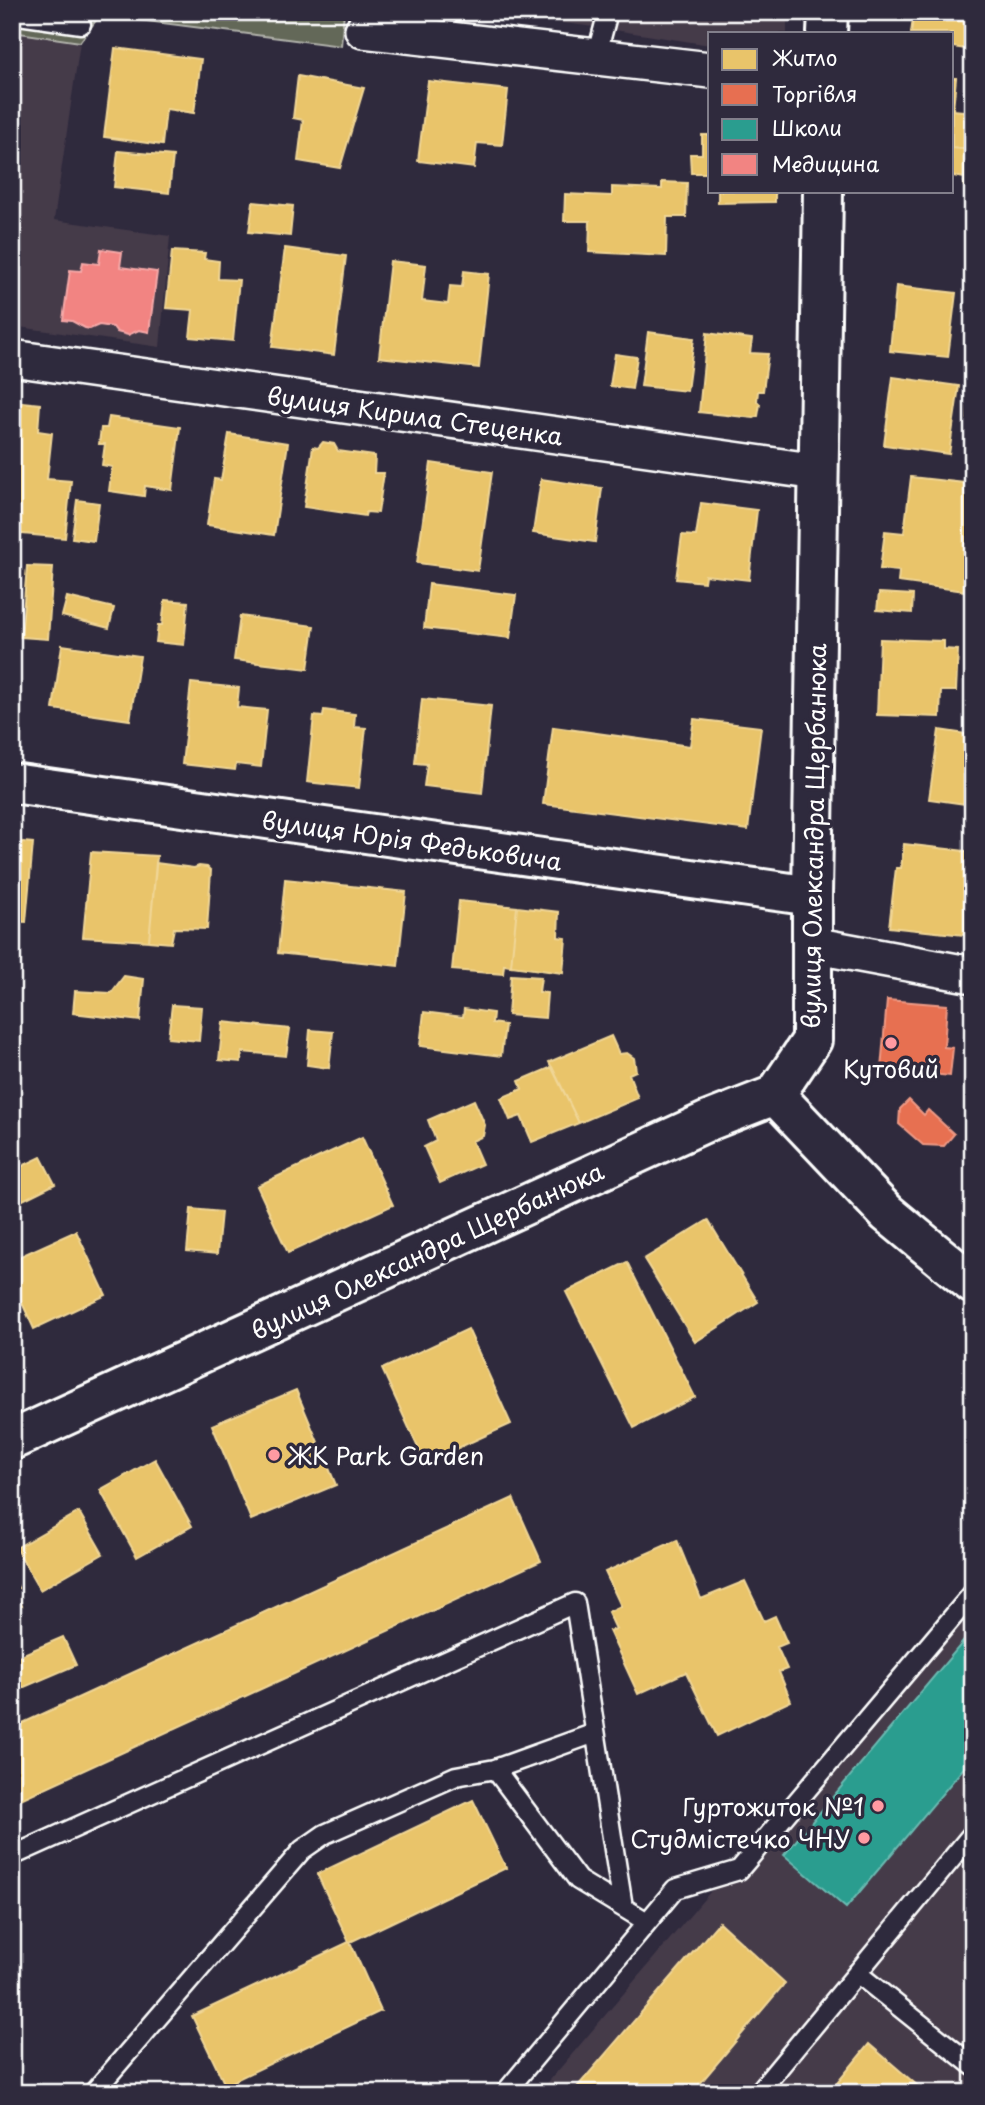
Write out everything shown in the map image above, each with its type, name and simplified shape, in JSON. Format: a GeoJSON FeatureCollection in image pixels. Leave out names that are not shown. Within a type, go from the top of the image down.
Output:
{"type":"FeatureCollection","features":[{"type":"Feature","properties":{"kind":"street"},"geometry":{"type":"LineString","coordinates":[[827,32],[828,12]]}},
{"type":"Feature","properties":{"kind":"street"},"geometry":{"type":"LineString","coordinates":[[363,30],[708,70]]}},
{"type":"Feature","properties":{"kind":"street","name":"вулиця Олександра Щербанюка"},"geometry":{"type":"LineString","coordinates":[[12,1440],[706,1122],[775,1094],[812,1040],[823,192]]}},
{"type":"Feature","properties":{"kind":"street","name":"вулиця Кирила Стеценка"},"geometry":{"type":"LineString","coordinates":[[12,358],[818,472]]}},
{"type":"Feature","properties":{"kind":"street","name":"вулиця Юрія Федьковича"},"geometry":{"type":"LineString","coordinates":[[12,783],[812,896]]}},
{"type":"Feature","properties":{"kind":"street"},"geometry":{"type":"LineString","coordinates":[[812,945],[973,975]]}},
{"type":"Feature","properties":{"kind":"street"},"geometry":{"type":"LineString","coordinates":[[775,1094],[887,1213],[973,1284]]}},
{"type":"Feature","properties":{"kind":"lane"},"geometry":{"type":"LineString","coordinates":[[596,57],[608,12]]}},
{"type":"Feature","properties":{"kind":"lane"},"geometry":{"type":"LineString","coordinates":[[12,15],[81,24]]}},
{"type":"Feature","properties":{"kind":"lane"},"geometry":{"type":"LineString","coordinates":[[505,2093],[675,1889],[739,1870],[973,1593]]}},
{"type":"Feature","properties":{"kind":"lane"},"geometry":{"type":"LineString","coordinates":[[12,1856],[575,1602],[623,1907]]}},
{"type":"Feature","properties":{"kind":"lane"},"geometry":{"type":"LineString","coordinates":[[93,2093],[302,1850],[324,1834],[456,1776],[495,1769],[595,1733]]}},
{"type":"Feature","properties":{"kind":"lane"},"geometry":{"type":"LineString","coordinates":[[495,1769],[578,1880],[647,1922]]}},
{"type":"Feature","properties":{"kind":"lane"},"geometry":{"type":"LineString","coordinates":[[758,2093],[973,1833]]}},
{"type":"Feature","properties":{"kind":"lane"},"geometry":{"type":"LineString","coordinates":[[857,1973],[973,2066]]}},
{"type":"Feature","properties":{"kind":"shaded area"},"geometry":{"type":"Polygon","coordinates":[[[479,12],[787,12],[787,32],[708,32],[708,45],[479,12]]]}},
{"type":"Feature","properties":{"kind":"shaded area"},"geometry":{"type":"Polygon","coordinates":[[[12,32],[80,42],[54,220],[170,236],[160,347],[12,326],[12,32]]]}},
{"type":"Feature","properties":{"kind":"shaded area","name":"Студмістечко ЧНУ"},"geometry":{"type":"Polygon","coordinates":[[[973,1583],[973,2093],[539,2093],[973,1583]]]}},
{"type":"Feature","properties":{"kind":"green space"},"geometry":{"type":"Polygon","coordinates":[[[12,12],[344,12],[341,46],[100,15],[80,42],[12,32],[12,12]]]}},
{"type":"Feature","properties":{"kind":"building: Житло"},"geometry":{"type":"Polygon","coordinates":[[[914,12],[973,12],[973,50],[954,47],[954,32],[911,32],[914,12]]]}},
{"type":"Feature","properties":{"kind":"building: Житло"},"geometry":{"type":"Polygon","coordinates":[[[115,48],[201,59],[194,113],[166,109],[162,145],[104,137],[115,48]]]}},
{"type":"Feature","properties":{"kind":"building: Житло"},"geometry":{"type":"Polygon","coordinates":[[[298,76],[364,88],[340,168],[298,161],[303,120],[293,118],[298,76]]]}},
{"type":"Feature","properties":{"kind":"building: Житло"},"geometry":{"type":"Polygon","coordinates":[[[428,81],[508,90],[502,145],[477,143],[474,168],[418,161],[428,81]]]}},
{"type":"Feature","properties":{"kind":"building: Житло"},"geometry":{"type":"Polygon","coordinates":[[[954,110],[973,112],[972,150],[954,148],[954,110]]]}},
{"type":"Feature","properties":{"kind":"building: Житло"},"geometry":{"type":"Polygon","coordinates":[[[702,135],[708,135],[708,173],[691,173],[690,154],[702,154],[702,135]]]}},
{"type":"Feature","properties":{"kind":"building: Житло"},"geometry":{"type":"Polygon","coordinates":[[[954,148],[973,150],[973,187],[964,186],[965,178],[954,176],[954,148]]]}},
{"type":"Feature","properties":{"kind":"building: Житло"},"geometry":{"type":"Polygon","coordinates":[[[118,151],[173,156],[169,193],[114,187],[118,151]]]}},
{"type":"Feature","properties":{"kind":"building: Житло"},"geometry":{"type":"Polygon","coordinates":[[[662,182],[687,183],[686,217],[667,217],[666,256],[589,252],[590,221],[564,221],[565,194],[612,196],[612,187],[662,189],[662,182]]]}},
{"type":"Feature","properties":{"kind":"building: Житло"},"geometry":{"type":"Polygon","coordinates":[[[718,192],[775,192],[775,202],[718,203],[718,192]]]}},
{"type":"Feature","properties":{"kind":"building: Житло"},"geometry":{"type":"Polygon","coordinates":[[[253,202],[293,206],[290,236],[249,232],[253,202]]]}},
{"type":"Feature","properties":{"kind":"building: Житло"},"geometry":{"type":"Polygon","coordinates":[[[285,248],[346,256],[334,355],[272,347],[285,248]]]}},
{"type":"Feature","properties":{"kind":"building: Житло"},"geometry":{"type":"Polygon","coordinates":[[[172,251],[205,253],[204,259],[219,261],[218,279],[239,280],[233,341],[190,337],[193,310],[166,308],[172,251]]]}},
{"type":"Feature","properties":{"kind":"building: Житло"},"geometry":{"type":"Polygon","coordinates":[[[390,261],[426,265],[422,301],[448,304],[450,286],[462,287],[464,271],[489,274],[479,368],[379,357],[390,261]]]}},
{"type":"Feature","properties":{"kind":"building: Житло"},"geometry":{"type":"Polygon","coordinates":[[[896,286],[956,293],[948,357],[890,351],[896,286]]]}},
{"type":"Feature","properties":{"kind":"building: Житло"},"geometry":{"type":"Polygon","coordinates":[[[648,332],[694,338],[687,391],[641,386],[648,332]]]}},
{"type":"Feature","properties":{"kind":"building: Житло"},"geometry":{"type":"Polygon","coordinates":[[[707,333],[752,339],[750,353],[768,354],[763,391],[758,391],[758,416],[754,418],[699,412],[707,333]]]}},
{"type":"Feature","properties":{"kind":"building: Житло"},"geometry":{"type":"Polygon","coordinates":[[[615,354],[637,357],[632,389],[610,386],[615,354]]]}},
{"type":"Feature","properties":{"kind":"building: Житло"},"geometry":{"type":"Polygon","coordinates":[[[893,377],[959,386],[949,454],[884,445],[893,377]]]}},
{"type":"Feature","properties":{"kind":"building: Житло"},"geometry":{"type":"Polygon","coordinates":[[[969,399],[973,399],[973,422],[968,421],[969,399]]]}},
{"type":"Feature","properties":{"kind":"building: Житло"},"geometry":{"type":"Polygon","coordinates":[[[12,401],[40,404],[38,431],[52,433],[47,479],[71,481],[65,538],[12,533],[12,401]]]}},
{"type":"Feature","properties":{"kind":"building: Житло"},"geometry":{"type":"Polygon","coordinates":[[[109,417],[180,427],[172,490],[145,486],[144,496],[109,491],[112,467],[102,465],[105,444],[99,444],[101,428],[107,428],[109,417]]]}},
{"type":"Feature","properties":{"kind":"building: Житло"},"geometry":{"type":"Polygon","coordinates":[[[229,434],[288,443],[274,535],[207,525],[214,479],[221,480],[229,434]]]}},
{"type":"Feature","properties":{"kind":"building: Житло"},"geometry":{"type":"Polygon","coordinates":[[[323,442],[334,444],[338,451],[375,456],[374,473],[384,473],[378,513],[366,512],[365,516],[304,507],[313,447],[318,448],[323,442]]]}},
{"type":"Feature","properties":{"kind":"building: Житло"},"geometry":{"type":"Polygon","coordinates":[[[431,463],[492,472],[478,571],[417,563],[431,463]]]}},
{"type":"Feature","properties":{"kind":"building: Житло"},"geometry":{"type":"Polygon","coordinates":[[[911,477],[973,484],[973,592],[898,582],[899,571],[880,569],[885,531],[904,533],[911,477]]]}},
{"type":"Feature","properties":{"kind":"building: Житло"},"geometry":{"type":"Polygon","coordinates":[[[541,479],[602,488],[595,542],[533,533],[541,479]]]}},
{"type":"Feature","properties":{"kind":"building: Житло"},"geometry":{"type":"Polygon","coordinates":[[[77,500],[99,503],[94,541],[72,538],[77,500]]]}},
{"type":"Feature","properties":{"kind":"building: Житло"},"geometry":{"type":"Polygon","coordinates":[[[701,503],[757,510],[749,580],[705,575],[704,582],[676,579],[682,535],[696,536],[701,503]]]}},
{"type":"Feature","properties":{"kind":"building: Житло"},"geometry":{"type":"Polygon","coordinates":[[[27,566],[53,567],[48,639],[21,637],[27,566]]]}},
{"type":"Feature","properties":{"kind":"building: Житло"},"geometry":{"type":"Polygon","coordinates":[[[429,584],[516,595],[510,638],[424,628],[429,584]]]}},
{"type":"Feature","properties":{"kind":"building: Житло"},"geometry":{"type":"Polygon","coordinates":[[[879,593],[913,595],[912,613],[877,610],[879,593]]]}},
{"type":"Feature","properties":{"kind":"building: Житло"},"geometry":{"type":"Polygon","coordinates":[[[67,597],[114,608],[109,628],[62,616],[67,597]]]}},
{"type":"Feature","properties":{"kind":"building: Житло"},"geometry":{"type":"Polygon","coordinates":[[[165,600],[188,602],[184,645],[156,642],[158,625],[162,625],[165,600]]]}},
{"type":"Feature","properties":{"kind":"building: Житло"},"geometry":{"type":"Polygon","coordinates":[[[240,616],[314,626],[308,669],[234,660],[240,616]]]}},
{"type":"Feature","properties":{"kind":"building: Житло"},"geometry":{"type":"Polygon","coordinates":[[[880,639],[944,641],[944,649],[958,650],[956,691],[941,691],[940,717],[877,715],[880,639]]]}},
{"type":"Feature","properties":{"kind":"building: Житло"},"geometry":{"type":"Polygon","coordinates":[[[62,645],[140,656],[130,720],[53,709],[62,645]]]}},
{"type":"Feature","properties":{"kind":"building: Житло"},"geometry":{"type":"Polygon","coordinates":[[[191,683],[239,688],[237,707],[267,710],[261,767],[236,764],[235,770],[182,764],[191,683]]]}},
{"type":"Feature","properties":{"kind":"building: Житло"},"geometry":{"type":"Polygon","coordinates":[[[422,699],[491,706],[482,793],[424,786],[427,764],[415,763],[422,699]]]}},
{"type":"Feature","properties":{"kind":"building: Житло"},"geometry":{"type":"Polygon","coordinates":[[[324,710],[355,714],[354,727],[366,728],[359,788],[307,782],[314,716],[323,717],[324,710]]]}},
{"type":"Feature","properties":{"kind":"building: Житло"},"geometry":{"type":"Polygon","coordinates":[[[694,719],[761,727],[748,830],[543,804],[553,727],[690,746],[694,719]]]}},
{"type":"Feature","properties":{"kind":"building: Житло"},"geometry":{"type":"Polygon","coordinates":[[[939,730],[973,735],[973,805],[929,799],[939,730]]]}},
{"type":"Feature","properties":{"kind":"building: Житло"},"geometry":{"type":"Polygon","coordinates":[[[12,841],[33,843],[26,922],[12,921],[12,841]]]}},
{"type":"Feature","properties":{"kind":"building: Житло"},"geometry":{"type":"Polygon","coordinates":[[[904,844],[973,852],[973,936],[889,927],[896,868],[901,868],[904,844]]]}},
{"type":"Feature","properties":{"kind":"building: Житло"},"geometry":{"type":"Polygon","coordinates":[[[91,852],[157,856],[149,941],[83,937],[91,852]]]}},
{"type":"Feature","properties":{"kind":"building: Житло"},"geometry":{"type":"Polygon","coordinates":[[[156,863],[207,867],[211,871],[207,929],[174,928],[171,943],[149,941],[156,863]]]}},
{"type":"Feature","properties":{"kind":"building: Житло"},"geometry":{"type":"Polygon","coordinates":[[[285,879],[406,892],[398,966],[278,953],[285,879]]]}},
{"type":"Feature","properties":{"kind":"building: Житло"},"geometry":{"type":"Polygon","coordinates":[[[459,901],[517,907],[511,966],[504,965],[503,974],[452,970],[459,901]]]}},
{"type":"Feature","properties":{"kind":"building: Житло"},"geometry":{"type":"Polygon","coordinates":[[[517,907],[559,912],[558,937],[566,938],[563,973],[511,966],[517,907]]]}},
{"type":"Feature","properties":{"kind":"building: Житло"},"geometry":{"type":"Polygon","coordinates":[[[511,975],[541,977],[539,992],[547,993],[545,1018],[508,1015],[511,975]]]}},
{"type":"Feature","properties":{"kind":"building: Житло"},"geometry":{"type":"Polygon","coordinates":[[[124,976],[144,979],[140,1021],[73,1013],[75,991],[111,993],[124,976]]]}},
{"type":"Feature","properties":{"kind":"building: Житло"},"geometry":{"type":"Polygon","coordinates":[[[172,1005],[202,1007],[199,1041],[168,1038],[172,1005]]]}},
{"type":"Feature","properties":{"kind":"building: Житло"},"geometry":{"type":"Polygon","coordinates":[[[464,1009],[493,1013],[492,1023],[505,1025],[501,1056],[420,1046],[424,1012],[463,1017],[464,1009]]]}},
{"type":"Feature","properties":{"kind":"building: Житло"},"geometry":{"type":"Polygon","coordinates":[[[223,1022],[290,1029],[286,1056],[242,1052],[241,1062],[219,1060],[223,1022]]]}},
{"type":"Feature","properties":{"kind":"building: Житло"},"geometry":{"type":"Polygon","coordinates":[[[310,1030],[333,1032],[329,1068],[307,1065],[310,1030]]]}},
{"type":"Feature","properties":{"kind":"building: Житло"},"geometry":{"type":"Polygon","coordinates":[[[611,1036],[619,1054],[627,1053],[634,1058],[636,1071],[629,1074],[638,1098],[579,1123],[549,1062],[611,1036]]]}},
{"type":"Feature","properties":{"kind":"building: Житло"},"geometry":{"type":"Polygon","coordinates":[[[552,1067],[579,1123],[532,1142],[521,1116],[510,1120],[501,1098],[522,1089],[519,1081],[552,1067]]]}},
{"type":"Feature","properties":{"kind":"building: Житло"},"geometry":{"type":"Polygon","coordinates":[[[474,1100],[485,1125],[483,1136],[472,1141],[482,1164],[440,1183],[424,1147],[436,1141],[428,1120],[474,1100]]]}},
{"type":"Feature","properties":{"kind":"building: Житло"},"geometry":{"type":"Polygon","coordinates":[[[362,1137],[393,1205],[288,1253],[257,1186],[362,1137]]]}},
{"type":"Feature","properties":{"kind":"building: Житло"},"geometry":{"type":"Polygon","coordinates":[[[41,1157],[55,1184],[17,1203],[12,1193],[12,1171],[41,1157]]]}},
{"type":"Feature","properties":{"kind":"building: Житло"},"geometry":{"type":"Polygon","coordinates":[[[191,1209],[221,1212],[217,1254],[187,1251],[191,1209]]]}},
{"type":"Feature","properties":{"kind":"building: Житло"},"geometry":{"type":"Polygon","coordinates":[[[708,1220],[758,1302],[695,1342],[644,1259],[708,1220]]]}},
{"type":"Feature","properties":{"kind":"building: Житло"},"geometry":{"type":"Polygon","coordinates":[[[76,1231],[106,1295],[34,1329],[12,1281],[12,1260],[76,1231]]]}},
{"type":"Feature","properties":{"kind":"building: Житло"},"geometry":{"type":"Polygon","coordinates":[[[627,1262],[695,1397],[634,1428],[566,1292],[627,1262]]]}},
{"type":"Feature","properties":{"kind":"building: Житло"},"geometry":{"type":"Polygon","coordinates":[[[468,1329],[511,1424],[425,1463],[382,1369],[468,1329]]]}},
{"type":"Feature","properties":{"kind":"building: Житло","name":"ЖК Park Garden"},"geometry":{"type":"Polygon","coordinates":[[[296,1390],[336,1485],[251,1520],[212,1425],[296,1390]]]}},
{"type":"Feature","properties":{"kind":"building: Житло"},"geometry":{"type":"Polygon","coordinates":[[[155,1459],[192,1526],[137,1557],[100,1490],[155,1459]]]}},
{"type":"Feature","properties":{"kind":"building: Житло"},"geometry":{"type":"Polygon","coordinates":[[[513,1498],[541,1561],[12,1803],[12,1728],[513,1498]]]}},
{"type":"Feature","properties":{"kind":"building: Житло"},"geometry":{"type":"Polygon","coordinates":[[[79,1512],[103,1554],[40,1590],[16,1548],[79,1512]]]}},
{"type":"Feature","properties":{"kind":"building: Житло"},"geometry":{"type":"Polygon","coordinates":[[[677,1540],[701,1599],[745,1581],[764,1621],[775,1616],[787,1643],[777,1647],[787,1669],[779,1672],[791,1701],[717,1736],[686,1672],[638,1694],[609,1631],[616,1629],[608,1612],[621,1606],[605,1572],[677,1540]]]}},
{"type":"Feature","properties":{"kind":"building: Житло"},"geometry":{"type":"Polygon","coordinates":[[[12,1576],[18,1588],[14,1590],[22,1606],[12,1610],[12,1576]]]}},
{"type":"Feature","properties":{"kind":"building: Житло"},"geometry":{"type":"Polygon","coordinates":[[[63,1637],[76,1665],[15,1691],[12,1685],[12,1659],[63,1637]]]}},
{"type":"Feature","properties":{"kind":"building: Житло"},"geometry":{"type":"Polygon","coordinates":[[[473,1800],[506,1868],[350,1942],[381,2011],[225,2085],[192,2016],[349,1942],[317,1874],[473,1800]]]}},
{"type":"Feature","properties":{"kind":"building: Житло"},"geometry":{"type":"Polygon","coordinates":[[[719,1922],[785,1983],[692,2093],[572,2093],[719,1922]]]}},
{"type":"Feature","properties":{"kind":"building: Житло"},"geometry":{"type":"Polygon","coordinates":[[[869,2044],[926,2093],[829,2093],[869,2044]]]}},
{"type":"Feature","properties":{"kind":"building: Житло"},"geometry":{"type":"Polygon","coordinates":[[[225,2085],[229,2093],[209,2093],[225,2085]]]}},
{"type":"Feature","properties":{"kind":"building: Торгівля"},"geometry":{"type":"Polygon","coordinates":[[[887,1000],[947,1005],[944,1047],[953,1048],[950,1076],[881,1069],[887,1000]]]}},
{"type":"Feature","properties":{"kind":"building: Торгівля"},"geometry":{"type":"Polygon","coordinates":[[[909,1100],[924,1115],[928,1110],[954,1134],[944,1146],[923,1145],[899,1124],[900,1109],[909,1100]]]}},
{"type":"Feature","properties":{"kind":"building: Школи","name":"Гуртожиток №1"},"geometry":{"type":"Polygon","coordinates":[[[973,1630],[973,1757],[846,1908],[784,1855],[973,1630]]]}},
{"type":"Feature","properties":{"kind":"building: Медицина"},"geometry":{"type":"Polygon","coordinates":[[[101,249],[122,252],[120,267],[157,272],[149,332],[139,330],[128,335],[117,332],[113,327],[99,325],[90,329],[63,320],[70,270],[81,271],[83,262],[99,264],[101,249]]]}},
{"type":"Feature","properties":{"kind":"place","name":"Кутовий"},"geometry":{"type":"Point","coordinates":[891,1043]}},
{"type":"Feature","properties":{"kind":"place","name":"ЖК Park Garden"},"geometry":{"type":"Point","coordinates":[274,1455]}},
{"type":"Feature","properties":{"kind":"place","name":"Гуртожиток №1"},"geometry":{"type":"Point","coordinates":[878,1806]}},
{"type":"Feature","properties":{"kind":"place","name":"Студмістечко ЧНУ"},"geometry":{"type":"Point","coordinates":[864,1838]}}]}
